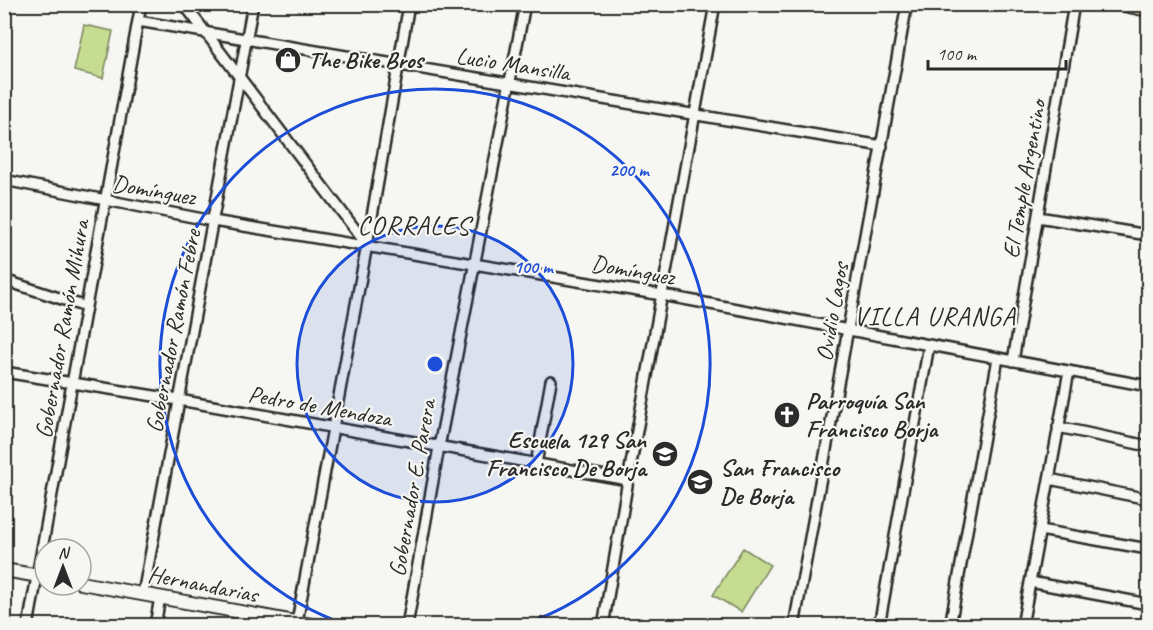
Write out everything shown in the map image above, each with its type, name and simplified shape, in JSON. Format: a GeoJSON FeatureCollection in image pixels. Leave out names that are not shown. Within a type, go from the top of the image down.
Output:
{"type":"FeatureCollection","features":[{"type":"Feature","properties":{"kind":"main road"},"geometry":{"type":"LineString","coordinates":[[1124,4],[1149,9]]}},
{"type":"Feature","properties":{"kind":"street","name":"Gobernador Ramón Mihura"},"geometry":{"type":"LineString","coordinates":[[47,537],[72,383],[141,4]]}},
{"type":"Feature","properties":{"kind":"street"},"geometry":{"type":"LineString","coordinates":[[184,4],[367,244]]}},
{"type":"Feature","properties":{"kind":"street","name":"Gobernador Ramón Febre"},"geometry":{"type":"LineString","coordinates":[[143,594],[253,4]]}},
{"type":"Feature","properties":{"kind":"street"},"geometry":{"type":"LineString","coordinates":[[297,622],[334,428],[408,4]]}},
{"type":"Feature","properties":{"kind":"street","name":"Gobernador E. Parera"},"geometry":{"type":"LineString","coordinates":[[407,626],[508,82],[525,4]]}},
{"type":"Feature","properties":{"kind":"street"},"geometry":{"type":"LineString","coordinates":[[603,626],[715,4]]}},
{"type":"Feature","properties":{"kind":"street","name":"Ovidio Lagos"},"geometry":{"type":"LineString","coordinates":[[794,626],[907,4]]}},
{"type":"Feature","properties":{"kind":"street","name":"El Temple Argentino"},"geometry":{"type":"LineString","coordinates":[[1013,361],[1074,4]]}},
{"type":"Feature","properties":{"kind":"street","name":"Lucio Mansilla"},"geometry":{"type":"LineString","coordinates":[[138,21],[882,146]]}},
{"type":"Feature","properties":{"kind":"street","name":"Domínguez"},"geometry":{"type":"LineString","coordinates":[[4,180],[213,221],[367,244],[662,295],[1149,386]]}},
{"type":"Feature","properties":{"kind":"street"},"geometry":{"type":"LineString","coordinates":[[1038,217],[1149,235]]}},
{"type":"Feature","properties":{"kind":"street"},"geometry":{"type":"LineString","coordinates":[[4,280],[86,308]]}},
{"type":"Feature","properties":{"kind":"street"},"geometry":{"type":"LineString","coordinates":[[879,626],[929,345]]}},
{"type":"Feature","properties":{"kind":"street"},"geometry":{"type":"LineString","coordinates":[[950,626],[998,358]]}},
{"type":"Feature","properties":{"kind":"street"},"geometry":{"type":"LineString","coordinates":[[1023,626],[1069,371]]}},
{"type":"Feature","properties":{"kind":"street","name":"Pedro de Mendoza"},"geometry":{"type":"LineString","coordinates":[[4,372],[179,400],[628,480]]}},
{"type":"Feature","properties":{"kind":"street"},"geometry":{"type":"LineString","coordinates":[[536,464],[551,381]]}},
{"type":"Feature","properties":{"kind":"street"},"geometry":{"type":"LineString","coordinates":[[1058,427],[1149,446]]}},
{"type":"Feature","properties":{"kind":"street"},"geometry":{"type":"LineString","coordinates":[[1049,479],[1149,499]]}},
{"type":"Feature","properties":{"kind":"street"},"geometry":{"type":"LineString","coordinates":[[1040,530],[1149,549]]}},
{"type":"Feature","properties":{"kind":"street"},"geometry":{"type":"LineString","coordinates":[[4,570],[33,575]]}},
{"type":"Feature","properties":{"kind":"street"},"geometry":{"type":"LineString","coordinates":[[1030,582],[1149,604]]}},
{"type":"Feature","properties":{"kind":"street","name":"Hernandarias"},"geometry":{"type":"LineString","coordinates":[[93,585],[279,622],[297,622],[317,626]]}},
{"type":"Feature","properties":{"kind":"street","name":"Gobernador Ramón Mihura"},"geometry":{"type":"LineString","coordinates":[[28,626],[36,597]]}},
{"type":"Feature","properties":{"kind":"street"},"geometry":{"type":"LineString","coordinates":[[155,626],[160,597]]}},
{"type":"Feature","properties":{"kind":"green space"},"geometry":{"type":"Polygon","coordinates":[[[84,25],[113,31],[103,78],[74,71],[84,25]]]}},
{"type":"Feature","properties":{"kind":"green space"},"geometry":{"type":"Polygon","coordinates":[[[743,548],[770,565],[741,612],[713,595],[743,548]]]}},
{"type":"Feature","properties":{"kind":"place","name":"The Bike Bros"},"geometry":{"type":"Point","coordinates":[288,60]}},
{"type":"Feature","properties":{"kind":"place","name":"Parroquía San Francisco Borja"},"geometry":{"type":"Point","coordinates":[787,415]}},
{"type":"Feature","properties":{"kind":"place","name":"Escuela 129 San Francisco De Borja"},"geometry":{"type":"Point","coordinates":[665,454]}},
{"type":"Feature","properties":{"kind":"place","name":"San Francisco De Borja"},"geometry":{"type":"Point","coordinates":[700,482]}},
{"type":"Feature","properties":{"kind":"district","name":"CORRALES"},"geometry":{"type":"Point","coordinates":[414,225]}},
{"type":"Feature","properties":{"kind":"district","name":"VILLA URANGA"},"geometry":{"type":"Point","coordinates":[935,316]}}]}
